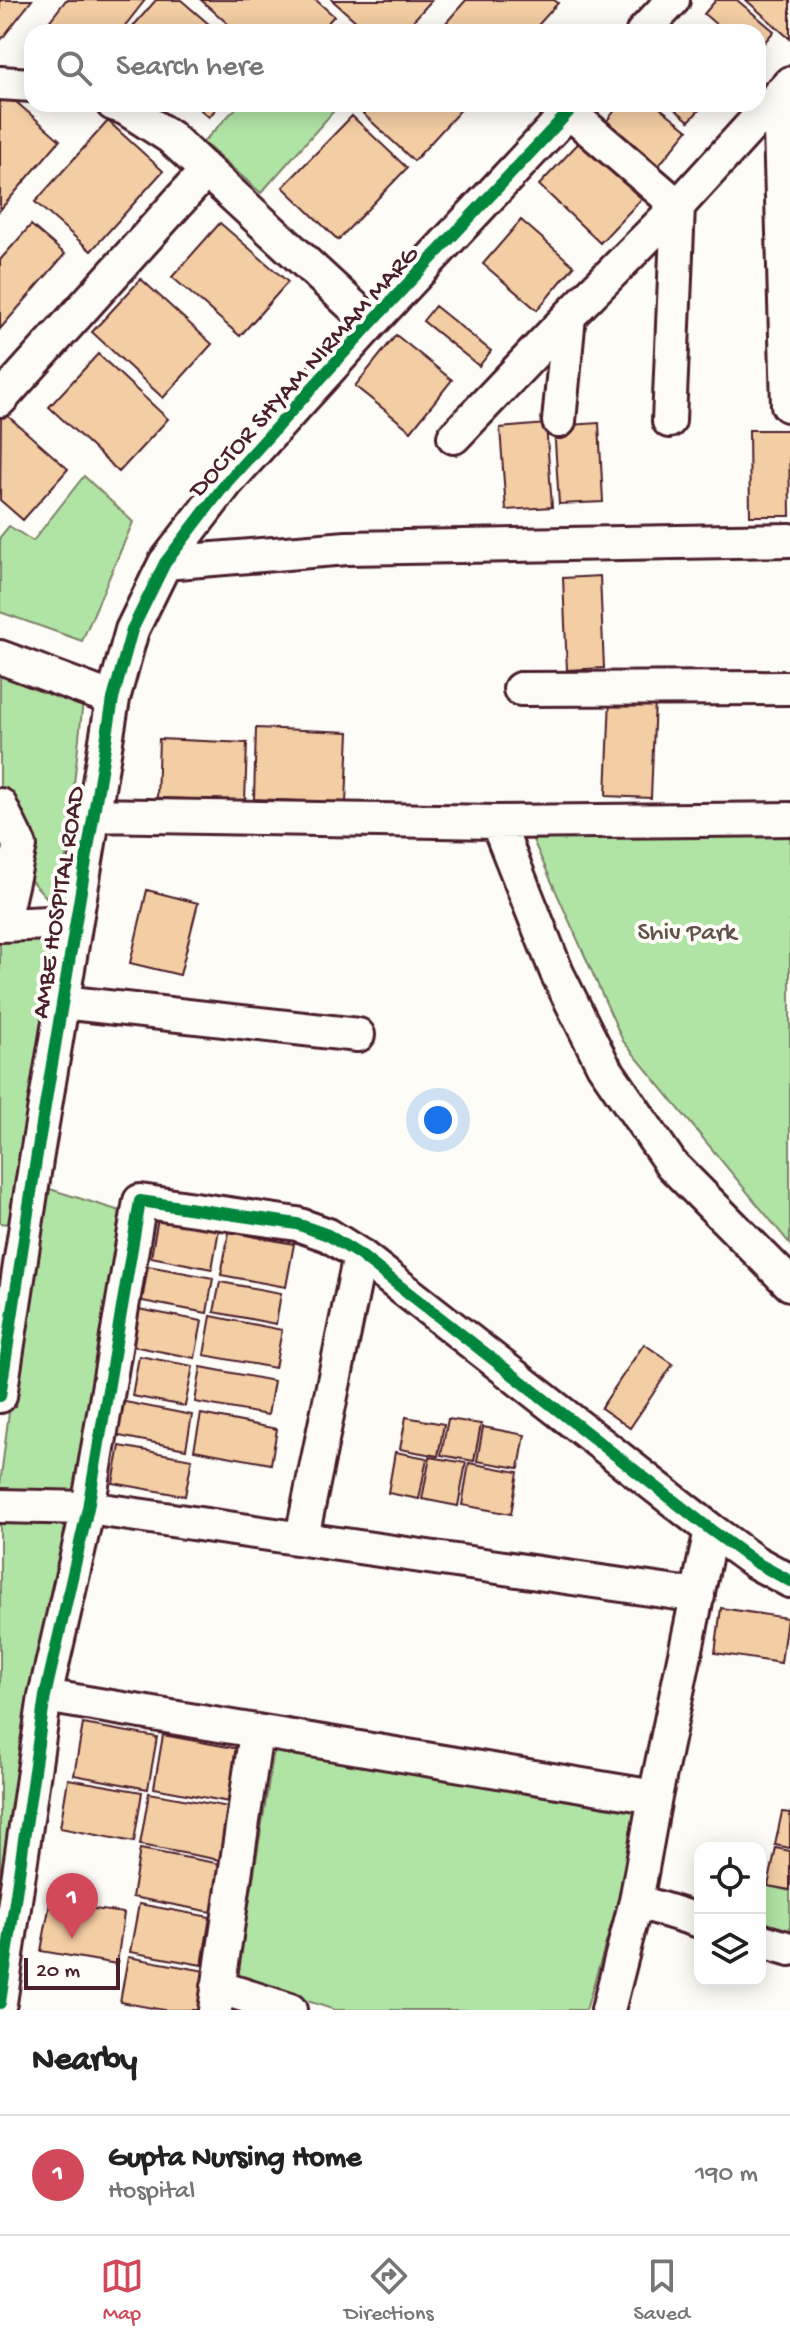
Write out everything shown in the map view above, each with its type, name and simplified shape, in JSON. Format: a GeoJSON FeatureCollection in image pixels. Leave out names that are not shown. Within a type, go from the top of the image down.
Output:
{"type":"FeatureCollection","features":[{"type":"Feature","properties":{"kind":"street"},"geometry":{"type":"LineString","coordinates":[[650,24],[673,0]]}},
{"type":"Feature","properties":{"kind":"street"},"geometry":{"type":"LineString","coordinates":[[0,83],[24,84]]}},
{"type":"Feature","properties":{"kind":"street"},"geometry":{"type":"LineString","coordinates":[[766,108],[784,88]]}},
{"type":"Feature","properties":{"kind":"street"},"geometry":{"type":"LineString","coordinates":[[784,88],[788,405]]}},
{"type":"Feature","properties":{"kind":"street"},"geometry":{"type":"LineString","coordinates":[[131,112],[170,137],[371,323]]}},
{"type":"Feature","properties":{"kind":"street","name":"DOCTOR SHYAM NIRMAM MARG"},"geometry":{"type":"LineString","coordinates":[[113,699],[132,630],[165,563],[227,482],[568,112]]}},
{"type":"Feature","properties":{"kind":"street"},"geometry":{"type":"LineString","coordinates":[[576,112],[678,206],[669,421]]}},
{"type":"Feature","properties":{"kind":"street"},"geometry":{"type":"LineString","coordinates":[[454,437],[678,206],[762,112]]}},
{"type":"Feature","properties":{"kind":"street"},"geometry":{"type":"LineString","coordinates":[[0,400],[206,171]]}},
{"type":"Feature","properties":{"kind":"street"},"geometry":{"type":"LineString","coordinates":[[559,421],[569,316]]}},
{"type":"Feature","properties":{"kind":"street"},"geometry":{"type":"LineString","coordinates":[[165,563],[347,548],[790,540]]}},
{"type":"Feature","properties":{"kind":"street"},"geometry":{"type":"LineString","coordinates":[[0,657],[113,699]]}},
{"type":"Feature","properties":{"kind":"street"},"geometry":{"type":"LineString","coordinates":[[520,689],[790,688]]}},
{"type":"Feature","properties":{"kind":"street","name":"AMBE HOSPITAL ROAD"},"geometry":{"type":"LineString","coordinates":[[0,1396],[113,699]]}},
{"type":"Feature","properties":{"kind":"street"},"geometry":{"type":"LineString","coordinates":[[0,805],[20,846],[1,925],[75,922]]}},
{"type":"Feature","properties":{"kind":"street"},"geometry":{"type":"LineString","coordinates":[[93,815],[497,822],[790,819]]}},
{"type":"Feature","properties":{"kind":"street"},"geometry":{"type":"LineString","coordinates":[[497,822],[557,973],[603,1065],[671,1164],[790,1284]]}},
{"type":"Feature","properties":{"kind":"street"},"geometry":{"type":"LineString","coordinates":[[62,1002],[358,1035]]}},
{"type":"Feature","properties":{"kind":"street"},"geometry":{"type":"LineString","coordinates":[[0,2003],[45,1696],[88,1508],[140,1201],[297,1224],[328,1235],[360,1255],[711,1530],[755,1562],[790,1581]]}},
{"type":"Feature","properties":{"kind":"street"},"geometry":{"type":"LineString","coordinates":[[302,1537],[360,1255]]}},
{"type":"Feature","properties":{"kind":"street"},"geometry":{"type":"LineString","coordinates":[[0,1506],[88,1508],[698,1596]]}},
{"type":"Feature","properties":{"kind":"street"},"geometry":{"type":"LineString","coordinates":[[608,2010],[636,1901],[711,1530]]}},
{"type":"Feature","properties":{"kind":"street"},"geometry":{"type":"LineString","coordinates":[[45,1696],[655,1797]]}},
{"type":"Feature","properties":{"kind":"street"},"geometry":{"type":"LineString","coordinates":[[256,1733],[216,1998],[290,2010]]}},
{"type":"Feature","properties":{"kind":"street"},"geometry":{"type":"LineString","coordinates":[[636,1901],[694,1919]]}},
{"type":"Feature","properties":{"kind":"street"},"geometry":{"type":"LineString","coordinates":[[766,1942],[790,1949]]}},
{"type":"Feature","properties":{"kind":"green space"},"geometry":{"type":"Polygon","coordinates":[[[232,112],[333,112],[261,193],[203,142],[232,112]]]}},
{"type":"Feature","properties":{"kind":"green space"},"geometry":{"type":"Polygon","coordinates":[[[84,476],[133,522],[82,641],[0,612],[0,537],[9,526],[33,541],[84,476]]]}},
{"type":"Feature","properties":{"kind":"green space"},"geometry":{"type":"Polygon","coordinates":[[[0,668],[83,701],[60,912],[0,847],[0,668]]]}},
{"type":"Feature","properties":{"kind":"green space","name":"Shiv Park"},"geometry":{"type":"Polygon","coordinates":[[[524,820],[790,831],[790,1244],[623,1041],[524,820]]]}},
{"type":"Feature","properties":{"kind":"green space"},"geometry":{"type":"Polygon","coordinates":[[[63,932],[15,1225],[0,1223],[0,934],[63,932]]]}},
{"type":"Feature","properties":{"kind":"green space"},"geometry":{"type":"Polygon","coordinates":[[[37,1185],[120,1211],[0,2010],[0,1485],[37,1185]]]}},
{"type":"Feature","properties":{"kind":"green space"},"geometry":{"type":"Polygon","coordinates":[[[275,1744],[647,1804],[586,2010],[335,2010],[237,1978],[275,1744]]]}},
{"type":"Feature","properties":{"kind":"green space"},"geometry":{"type":"Polygon","coordinates":[[[766,1885],[790,1891],[790,1939],[766,1932],[766,1885]]]}},
{"type":"Feature","properties":{"kind":"building"},"geometry":{"type":"Polygon","coordinates":[[[0,0],[32,0],[0,41],[0,0]]]}},
{"type":"Feature","properties":{"kind":"building"},"geometry":{"type":"Polygon","coordinates":[[[66,0],[145,0],[126,24],[47,24],[66,0]]]}},
{"type":"Feature","properties":{"kind":"building"},"geometry":{"type":"Polygon","coordinates":[[[156,0],[181,0],[209,24],[135,24],[156,0]]]}},
{"type":"Feature","properties":{"kind":"building"},"geometry":{"type":"Polygon","coordinates":[[[201,0],[316,0],[334,16],[326,24],[228,24],[201,0]]]}},
{"type":"Feature","properties":{"kind":"building"},"geometry":{"type":"Polygon","coordinates":[[[332,0],[432,0],[410,24],[359,24],[332,0]]]}},
{"type":"Feature","properties":{"kind":"building"},"geometry":{"type":"Polygon","coordinates":[[[466,0],[554,0],[558,3],[539,24],[445,24],[466,0]]]}},
{"type":"Feature","properties":{"kind":"building"},"geometry":{"type":"Polygon","coordinates":[[[716,0],[737,0],[766,24],[716,24],[704,14],[716,0]]]}},
{"type":"Feature","properties":{"kind":"building"},"geometry":{"type":"Polygon","coordinates":[[[746,0],[790,0],[790,39],[746,0]]]}},
{"type":"Feature","properties":{"kind":"building"},"geometry":{"type":"Polygon","coordinates":[[[766,24],[774,31],[766,40],[766,24]]]}},
{"type":"Feature","properties":{"kind":"building"},"geometry":{"type":"Polygon","coordinates":[[[7,94],[24,112],[60,140],[0,210],[0,102],[7,94]]]}},
{"type":"Feature","properties":{"kind":"building"},"geometry":{"type":"Polygon","coordinates":[[[361,112],[459,112],[414,161],[361,112]]]}},
{"type":"Feature","properties":{"kind":"building"},"geometry":{"type":"Polygon","coordinates":[[[614,112],[665,112],[688,130],[655,170],[602,127],[614,112]]]}},
{"type":"Feature","properties":{"kind":"building"},"geometry":{"type":"Polygon","coordinates":[[[678,112],[697,112],[689,121],[678,112]]]}},
{"type":"Feature","properties":{"kind":"building"},"geometry":{"type":"Polygon","coordinates":[[[352,116],[407,168],[338,240],[283,187],[352,116]]]}},
{"type":"Feature","properties":{"kind":"building"},"geometry":{"type":"Polygon","coordinates":[[[108,121],[163,171],[91,251],[35,202],[108,121]]]}},
{"type":"Feature","properties":{"kind":"building"},"geometry":{"type":"Polygon","coordinates":[[[588,133],[649,191],[600,243],[539,185],[588,133]]]}},
{"type":"Feature","properties":{"kind":"building"},"geometry":{"type":"Polygon","coordinates":[[[521,220],[574,266],[537,310],[483,264],[521,220]]]}},
{"type":"Feature","properties":{"kind":"building"},"geometry":{"type":"Polygon","coordinates":[[[220,223],[288,282],[240,336],[172,277],[220,223]]]}},
{"type":"Feature","properties":{"kind":"building"},"geometry":{"type":"Polygon","coordinates":[[[31,225],[65,254],[0,329],[0,260],[31,225]]]}},
{"type":"Feature","properties":{"kind":"building"},"geometry":{"type":"Polygon","coordinates":[[[141,279],[212,344],[163,398],[92,332],[141,279]]]}},
{"type":"Feature","properties":{"kind":"building"},"geometry":{"type":"Polygon","coordinates":[[[435,306],[491,351],[479,366],[423,321],[435,306]]]}},
{"type":"Feature","properties":{"kind":"building"},"geometry":{"type":"Polygon","coordinates":[[[396,335],[452,380],[411,431],[355,386],[396,335]]]}},
{"type":"Feature","properties":{"kind":"building"},"geometry":{"type":"Polygon","coordinates":[[[98,354],[168,419],[119,472],[49,407],[98,354]]]}},
{"type":"Feature","properties":{"kind":"building"},"geometry":{"type":"Polygon","coordinates":[[[1,410],[68,469],[23,520],[0,500],[1,410]]]}},
{"type":"Feature","properties":{"kind":"building"},"geometry":{"type":"Polygon","coordinates":[[[599,423],[603,502],[559,504],[554,426],[599,423]]]}},
{"type":"Feature","properties":{"kind":"building"},"geometry":{"type":"Polygon","coordinates":[[[546,424],[552,507],[506,510],[500,428],[546,424]]]}},
{"type":"Feature","properties":{"kind":"building"},"geometry":{"type":"Polygon","coordinates":[[[749,430],[789,430],[790,516],[750,516],[749,430]]]}},
{"type":"Feature","properties":{"kind":"building"},"geometry":{"type":"Polygon","coordinates":[[[600,576],[604,668],[567,670],[563,578],[600,576]]]}},
{"type":"Feature","properties":{"kind":"building"},"geometry":{"type":"Polygon","coordinates":[[[610,697],[655,699],[651,798],[606,796],[610,697]]]}},
{"type":"Feature","properties":{"kind":"building"},"geometry":{"type":"Polygon","coordinates":[[[256,728],[349,732],[346,803],[254,799],[256,728]]]}},
{"type":"Feature","properties":{"kind":"building"},"geometry":{"type":"Polygon","coordinates":[[[159,739],[247,743],[245,801],[157,798],[159,739]]]}},
{"type":"Feature","properties":{"kind":"building"},"geometry":{"type":"Polygon","coordinates":[[[147,890],[198,903],[180,975],[130,963],[147,890]]]}},
{"type":"Feature","properties":{"kind":"building"},"geometry":{"type":"Polygon","coordinates":[[[158,1218],[219,1229],[212,1269],[151,1257],[158,1218]]]}},
{"type":"Feature","properties":{"kind":"building"},"geometry":{"type":"Polygon","coordinates":[[[229,1232],[294,1244],[286,1287],[221,1275],[229,1232]]]}},
{"type":"Feature","properties":{"kind":"building"},"geometry":{"type":"Polygon","coordinates":[[[148,1266],[213,1278],[207,1313],[142,1301],[148,1266]]]}},
{"type":"Feature","properties":{"kind":"building"},"geometry":{"type":"Polygon","coordinates":[[[220,1282],[281,1293],[276,1324],[214,1312],[220,1282]]]}},
{"type":"Feature","properties":{"kind":"building"},"geometry":{"type":"Polygon","coordinates":[[[138,1309],[202,1321],[195,1358],[132,1346],[138,1309]]]}},
{"type":"Feature","properties":{"kind":"building"},"geometry":{"type":"Polygon","coordinates":[[[211,1316],[282,1330],[275,1368],[204,1355],[211,1316]]]}},
{"type":"Feature","properties":{"kind":"building"},"geometry":{"type":"Polygon","coordinates":[[[644,1344],[673,1364],[630,1428],[601,1408],[644,1344]]]}},
{"type":"Feature","properties":{"kind":"building"},"geometry":{"type":"Polygon","coordinates":[[[139,1356],[193,1366],[185,1406],[132,1396],[139,1356]]]}},
{"type":"Feature","properties":{"kind":"building"},"geometry":{"type":"Polygon","coordinates":[[[201,1367],[274,1381],[268,1415],[195,1402],[201,1367]]]}},
{"type":"Feature","properties":{"kind":"building"},"geometry":{"type":"Polygon","coordinates":[[[120,1401],[192,1415],[186,1449],[114,1435],[120,1401]]]}},
{"type":"Feature","properties":{"kind":"building"},"geometry":{"type":"Polygon","coordinates":[[[201,1414],[277,1429],[271,1464],[194,1450],[201,1414]]]}},
{"type":"Feature","properties":{"kind":"building"},"geometry":{"type":"Polygon","coordinates":[[[406,1417],[444,1424],[438,1456],[400,1449],[406,1417]]]}},
{"type":"Feature","properties":{"kind":"building"},"geometry":{"type":"Polygon","coordinates":[[[448,1419],[481,1424],[474,1461],[441,1455],[448,1419]]]}},
{"type":"Feature","properties":{"kind":"building"},"geometry":{"type":"Polygon","coordinates":[[[483,1427],[525,1435],[519,1468],[477,1461],[483,1427]]]}},
{"type":"Feature","properties":{"kind":"building"},"geometry":{"type":"Polygon","coordinates":[[[120,1446],[192,1459],[185,1496],[113,1483],[120,1446]]]}},
{"type":"Feature","properties":{"kind":"building"},"geometry":{"type":"Polygon","coordinates":[[[395,1452],[427,1458],[419,1499],[388,1493],[395,1452]]]}},
{"type":"Feature","properties":{"kind":"building"},"geometry":{"type":"Polygon","coordinates":[[[430,1457],[466,1463],[458,1506],[422,1499],[430,1457]]]}},
{"type":"Feature","properties":{"kind":"building"},"geometry":{"type":"Polygon","coordinates":[[[469,1463],[518,1472],[511,1514],[462,1505],[469,1463]]]}},
{"type":"Feature","properties":{"kind":"building"},"geometry":{"type":"Polygon","coordinates":[[[721,1608],[787,1618],[781,1663],[715,1653],[721,1608]]]}},
{"type":"Feature","properties":{"kind":"building"},"geometry":{"type":"Polygon","coordinates":[[[83,1724],[157,1737],[148,1789],[74,1775],[83,1724]]]}},
{"type":"Feature","properties":{"kind":"building"},"geometry":{"type":"Polygon","coordinates":[[[163,1735],[239,1749],[229,1802],[154,1788],[163,1735]]]}},
{"type":"Feature","properties":{"kind":"building"},"geometry":{"type":"Polygon","coordinates":[[[68,1779],[142,1792],[134,1842],[60,1828],[68,1779]]]}},
{"type":"Feature","properties":{"kind":"building"},"geometry":{"type":"Polygon","coordinates":[[[149,1793],[229,1807],[220,1860],[140,1845],[149,1793]]]}},
{"type":"Feature","properties":{"kind":"building"},"geometry":{"type":"Polygon","coordinates":[[[782,1812],[790,1813],[790,1848],[775,1845],[782,1812]]]}},
{"type":"Feature","properties":{"kind":"building"},"geometry":{"type":"Polygon","coordinates":[[[776,1848],[790,1851],[790,1890],[768,1886],[776,1848]]]}},
{"type":"Feature","properties":{"kind":"building"},"geometry":{"type":"Polygon","coordinates":[[[140,1849],[221,1864],[212,1912],[132,1897],[140,1849]]]}},
{"type":"Feature","properties":{"kind":"building"},"geometry":{"type":"Polygon","coordinates":[[[50,1903],[124,1913],[117,1964],[41,1951],[50,1903]]]}},
{"type":"Feature","properties":{"kind":"building"},"geometry":{"type":"Polygon","coordinates":[[[139,1904],[210,1917],[202,1965],[130,1952],[139,1904]]]}},
{"type":"Feature","properties":{"kind":"building"},"geometry":{"type":"Polygon","coordinates":[[[128,1957],[205,1971],[198,2010],[163,2010],[120,2002],[128,1957]]]}},
{"type":"Feature","properties":{"kind":"cycle path"},"geometry":{"type":"LineString","coordinates":[[0,1396],[113,699],[132,630],[165,563],[227,482],[569,112]]}},
{"type":"Feature","properties":{"kind":"cycle path"},"geometry":{"type":"LineString","coordinates":[[0,2003],[45,1696],[88,1508],[140,1201],[297,1224],[328,1235],[360,1255],[711,1530],[755,1562],[790,1581]]}},
{"type":"Feature","properties":{"kind":"place","name":"Gupta Nursing Home"},"geometry":{"type":"Point","coordinates":[72,1939]}}]}
